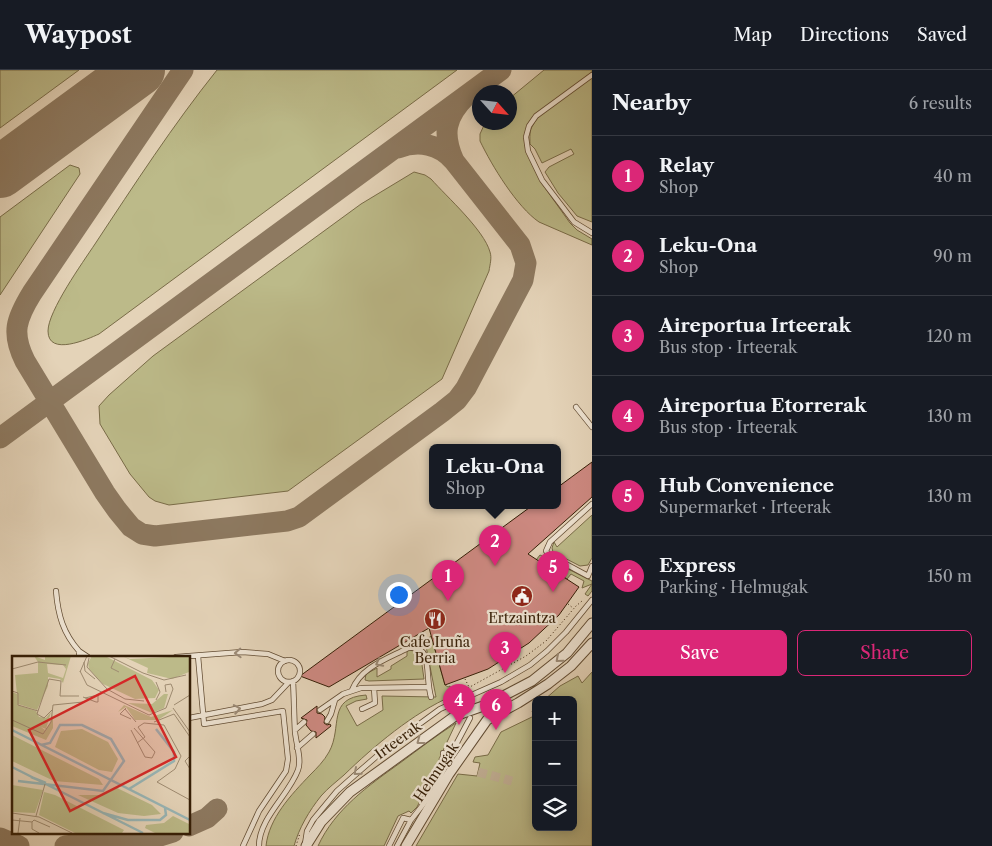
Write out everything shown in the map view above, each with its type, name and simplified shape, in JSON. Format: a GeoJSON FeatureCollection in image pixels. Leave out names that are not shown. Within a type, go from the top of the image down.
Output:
{"type":"FeatureCollection","features":[{"type":"Feature","properties":{"kind":"street","name":"Irteerak"},"geometry":{"type":"LineString","coordinates":[[306,846],[321,822],[350,792],[455,716],[486,705],[532,681],[567,653],[592,624]]}},
{"type":"Feature","properties":{"kind":"street","name":"Helmugak"},"geometry":{"type":"LineString","coordinates":[[406,846],[415,821],[488,720],[548,684],[571,666],[592,643]]}},
{"type":"Feature","properties":{"kind":"lane"},"geometry":{"type":"LineString","coordinates":[[592,75],[536,116],[529,126],[526,137],[528,150],[542,180],[574,222],[592,233]]}},
{"type":"Feature","properties":{"kind":"lane"},"geometry":{"type":"LineString","coordinates":[[576,407],[592,427]]}},
{"type":"Feature","properties":{"kind":"lane"},"geometry":{"type":"LineString","coordinates":[[592,504],[550,542],[546,551],[549,555],[590,577],[592,566]]}},
{"type":"Feature","properties":{"kind":"lane"},"geometry":{"type":"LineString","coordinates":[[56,591],[58,611],[64,630],[79,651],[86,656]]}},
{"type":"Feature","properties":{"kind":"lane"},"geometry":{"type":"LineString","coordinates":[[306,846],[307,831],[313,820],[337,791],[354,775],[384,750],[440,709],[502,682],[530,665],[566,632],[592,600]]}},
{"type":"Feature","properties":{"kind":"lane"},"geometry":{"type":"LineString","coordinates":[[352,690],[354,684],[366,670],[408,648],[414,647],[421,650],[425,655],[431,697]]}},
{"type":"Feature","properties":{"kind":"lane"},"geometry":{"type":"LineString","coordinates":[[79,651],[79,656]]}},
{"type":"Feature","properties":{"kind":"lane"},"geometry":{"type":"LineString","coordinates":[[190,656],[242,652],[268,654],[295,663],[299,673]]}},
{"type":"Feature","properties":{"kind":"lane"},"geometry":{"type":"LineString","coordinates":[[198,656],[204,724],[283,711],[288,759],[286,771],[259,810],[243,846]]}},
{"type":"Feature","properties":{"kind":"lane"},"geometry":{"type":"LineString","coordinates":[[285,661],[278,668],[278,673],[280,678],[291,681]]}},
{"type":"Feature","properties":{"kind":"lane"},"geometry":{"type":"LineString","coordinates":[[190,718],[262,704],[272,700],[299,673],[306,672]]}},
{"type":"Feature","properties":{"kind":"lane"},"geometry":{"type":"LineString","coordinates":[[259,846],[259,841],[270,815],[294,780],[299,767],[291,681]]}},
{"type":"Feature","properties":{"kind":"lane"},"geometry":{"type":"LineString","coordinates":[[320,710],[336,698],[352,690],[428,686]]}},
{"type":"Feature","properties":{"kind":"lane"},"geometry":{"type":"LineString","coordinates":[[362,709],[374,702],[374,688]]}},
{"type":"Feature","properties":{"kind":"lane"},"geometry":{"type":"LineString","coordinates":[[327,721],[336,698]]}},
{"type":"Feature","properties":{"kind":"lane"},"geometry":{"type":"LineString","coordinates":[[397,846],[434,789],[470,718]]}},
{"type":"Feature","properties":{"kind":"lane"},"geometry":{"type":"LineString","coordinates":[[295,730],[304,722]]}},
{"type":"Feature","properties":{"kind":"lane"},"geometry":{"type":"LineString","coordinates":[[297,748],[313,734]]}},
{"type":"Feature","properties":{"kind":"lane"},"geometry":{"type":"LineString","coordinates":[[443,753],[445,766]]}},
{"type":"Feature","properties":{"kind":"lane"},"geometry":{"type":"LineString","coordinates":[[415,821],[434,789]]}},
{"type":"Feature","properties":{"kind":"lane"},"geometry":{"type":"LineString","coordinates":[[389,846],[403,818],[415,821]]}},
{"type":"Feature","properties":{"kind":"path"},"geometry":{"type":"LineString","coordinates":[[568,604],[574,608]]}},
{"type":"Feature","properties":{"kind":"path"},"geometry":{"type":"LineString","coordinates":[[465,679],[469,688]]}},
{"type":"Feature","properties":{"kind":"shaded area"},"geometry":{"type":"Polygon","coordinates":[[[0,70],[79,70],[0,128],[0,70]]]}},
{"type":"Feature","properties":{"kind":"shaded area"},"geometry":{"type":"Polygon","coordinates":[[[217,70],[457,70],[99,334],[69,344],[61,345],[54,343],[50,339],[48,331],[50,322],[67,287],[154,156],[217,70]]]}},
{"type":"Feature","properties":{"kind":"shaded area"},"geometry":{"type":"Polygon","coordinates":[[[544,70],[592,70],[592,72],[543,109],[526,132],[531,162],[543,185],[570,223],[577,230],[592,239],[592,245],[539,222],[522,207],[491,162],[480,141],[482,130],[517,130],[517,92],[544,70]]]}},
{"type":"Feature","properties":{"kind":"shaded area"},"geometry":{"type":"Polygon","coordinates":[[[592,77],[592,222],[577,216],[558,193],[545,172],[549,167],[574,154],[571,149],[542,163],[535,149],[530,144],[530,132],[543,112],[592,77]]]}},
{"type":"Feature","properties":{"kind":"shaded area"},"geometry":{"type":"Polygon","coordinates":[[[70,165],[79,168],[80,174],[0,295],[0,217],[70,165]]]}},
{"type":"Feature","properties":{"kind":"shaded area"},"geometry":{"type":"Polygon","coordinates":[[[414,172],[431,179],[464,214],[480,234],[491,254],[489,271],[442,379],[288,491],[169,505],[149,497],[130,474],[100,424],[99,406],[153,356],[361,204],[414,172]]]}},
{"type":"Feature","properties":{"kind":"shaded area"},"geometry":{"type":"Polygon","coordinates":[[[592,515],[592,558],[588,565],[580,566],[553,552],[554,542],[557,547],[592,515]]]}},
{"type":"Feature","properties":{"kind":"shaded area"},"geometry":{"type":"Polygon","coordinates":[[[540,555],[592,581],[592,584],[582,588],[584,581],[571,574],[567,579],[536,560],[540,555]]]}},
{"type":"Feature","properties":{"kind":"shaded area"},"geometry":{"type":"Polygon","coordinates":[[[592,584],[592,591],[588,596],[585,594],[592,584]]]}},
{"type":"Feature","properties":{"kind":"shaded area"},"geometry":{"type":"Polygon","coordinates":[[[431,636],[445,685],[450,686],[452,696],[423,711],[395,731],[326,790],[305,820],[294,846],[266,846],[271,826],[282,808],[329,752],[340,708],[345,702],[354,697],[366,695],[367,699],[356,701],[346,706],[357,726],[383,710],[382,696],[436,697],[425,641],[431,636]]]}},
{"type":"Feature","properties":{"kind":"shaded area"},"geometry":{"type":"Polygon","coordinates":[[[407,650],[415,651],[421,658],[424,679],[365,680],[366,674],[377,668],[377,677],[391,669],[391,666],[407,656],[407,650]]]}},
{"type":"Feature","properties":{"kind":"shaded area"},"geometry":{"type":"Polygon","coordinates":[[[592,672],[592,846],[416,846],[458,774],[477,776],[480,763],[473,762],[475,757],[488,755],[501,732],[532,717],[532,831],[577,831],[577,696],[549,696],[560,686],[578,676],[582,683],[592,672]]]}},
{"type":"Feature","properties":{"kind":"shaded area"},"geometry":{"type":"Polygon","coordinates":[[[456,723],[439,759],[440,762],[417,807],[411,813],[409,811],[398,816],[384,846],[318,846],[333,821],[353,799],[376,780],[456,723]]]}},
{"type":"Feature","properties":{"kind":"building"},"geometry":{"type":"Polygon","coordinates":[[[592,462],[592,497],[528,554],[579,587],[559,615],[529,643],[488,669],[445,685],[429,628],[329,687],[300,676],[528,509],[561,509],[561,485],[592,462]]]}},
{"type":"Feature","properties":{"kind":"building"},"geometry":{"type":"Polygon","coordinates":[[[317,706],[317,713],[325,717],[324,723],[331,726],[316,738],[316,732],[311,731],[306,725],[307,720],[301,718],[317,706]]]}},
{"type":"Feature","properties":{"kind":"taxiway"},"geometry":{"type":"LineString","coordinates":[[183,70],[32,293],[22,311],[17,326],[18,342],[25,361],[105,493],[131,527],[142,534],[155,536],[287,521],[299,517],[442,412],[457,400],[466,388],[523,280],[526,263],[520,245],[454,161],[450,151],[447,134],[450,119],[466,96]]}},
{"type":"Feature","properties":{"kind":"taxiway"},"geometry":{"type":"LineString","coordinates":[[0,438],[501,70]]}},
{"type":"Feature","properties":{"kind":"taxiway"},"geometry":{"type":"LineString","coordinates":[[398,148],[413,144],[428,145],[442,151],[454,161]]}},
{"type":"Feature","properties":{"kind":"taxiway"},"geometry":{"type":"LineString","coordinates":[[190,826],[207,818],[217,809]]}},
{"type":"Feature","properties":{"kind":"taxiway"},"geometry":{"type":"LineString","coordinates":[[65,846],[166,834]]}},
{"type":"Feature","properties":{"kind":"taxiway"},"geometry":{"type":"LineString","coordinates":[[0,838],[19,846]]}},
{"type":"Feature","properties":{"kind":"runway"},"geometry":{"type":"LineString","coordinates":[[0,172],[139,70]]}},
{"type":"Feature","properties":{"kind":"tunnel"},"geometry":{"type":"LineString","coordinates":[[478,772],[512,781]]}},
{"type":"Feature","properties":{"kind":"place","name":"Leku-Ona"},"geometry":{"type":"Point","coordinates":[495,566]}},
{"type":"Feature","properties":{"kind":"place","name":"Hub Convenience"},"geometry":{"type":"Point","coordinates":[553,592]}},
{"type":"Feature","properties":{"kind":"place","name":"Ertzaintza"},"geometry":{"type":"Point","coordinates":[522,596]}},
{"type":"Feature","properties":{"kind":"place","name":"Relay"},"geometry":{"type":"Point","coordinates":[448,601]}},
{"type":"Feature","properties":{"kind":"place","name":"Cafe Iruña Berria"},"geometry":{"type":"Point","coordinates":[435,619]}},
{"type":"Feature","properties":{"kind":"place","name":"Aireportua Irteerak"},"geometry":{"type":"Point","coordinates":[505,673]}},
{"type":"Feature","properties":{"kind":"place","name":"Aireportua Etorrerak"},"geometry":{"type":"Point","coordinates":[459,725]}},
{"type":"Feature","properties":{"kind":"place","name":"Express"},"geometry":{"type":"Point","coordinates":[496,730]}}]}
